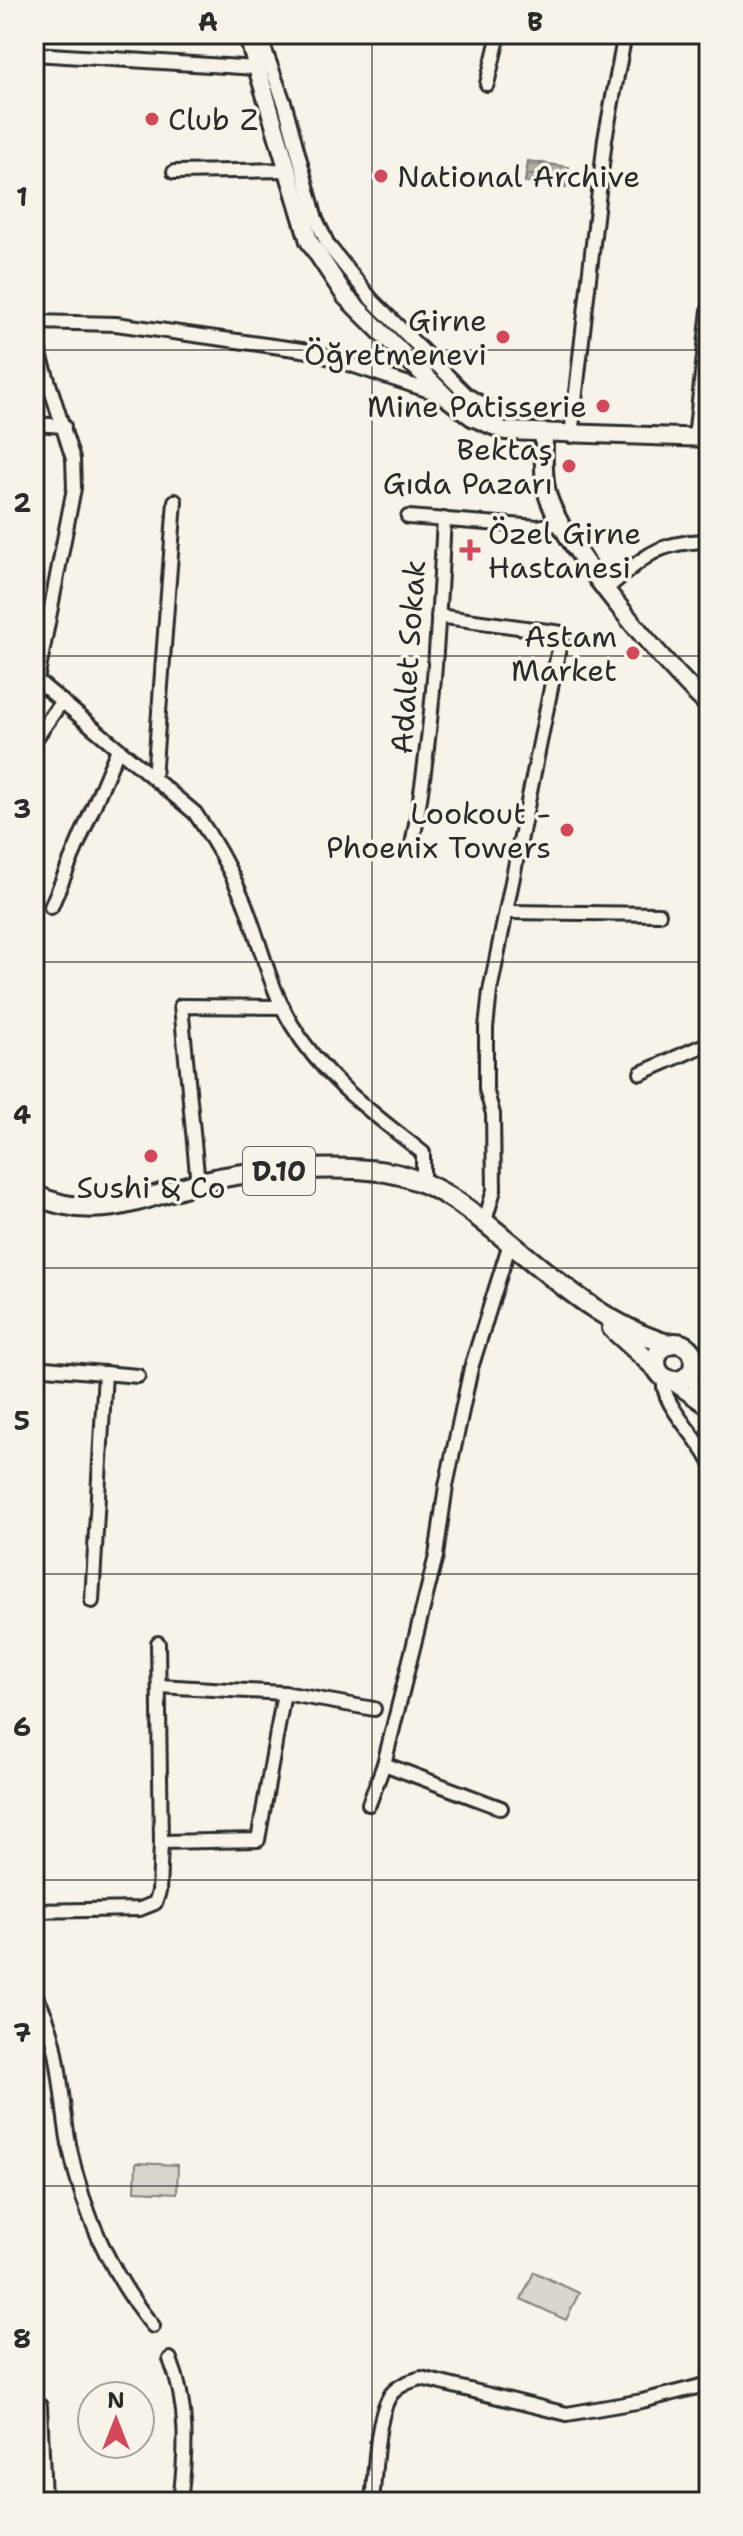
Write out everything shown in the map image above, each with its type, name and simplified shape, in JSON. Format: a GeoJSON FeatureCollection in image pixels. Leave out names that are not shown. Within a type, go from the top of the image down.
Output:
{"type":"FeatureCollection","features":[{"type":"Feature","properties":{"kind":"main road"},"geometry":{"type":"LineString","coordinates":[[247,34],[309,241],[346,297],[446,397],[472,417],[505,431],[571,436],[702,438]]}},
{"type":"Feature","properties":{"kind":"main road"},"geometry":{"type":"LineString","coordinates":[[544,435],[548,499],[560,523],[607,588],[709,706]]}},
{"type":"Feature","properties":{"kind":"main road","name":"D.10"},"geometry":{"type":"LineString","coordinates":[[34,1195],[76,1208],[114,1209],[198,1184],[270,1171],[384,1172],[423,1181],[485,1221],[599,1312],[641,1336],[676,1345],[709,1344]]}},
{"type":"Feature","properties":{"kind":"main road","name":"D.10"},"geometry":{"type":"LineString","coordinates":[[599,1312],[614,1331],[663,1376]]}},
{"type":"Feature","properties":{"kind":"main road"},"geometry":{"type":"LineString","coordinates":[[676,1345],[693,1353],[698,1369],[680,1381],[663,1376],[659,1352],[676,1345]]}},
{"type":"Feature","properties":{"kind":"street"},"geometry":{"type":"LineString","coordinates":[[487,84],[499,34]]}},
{"type":"Feature","properties":{"kind":"street"},"geometry":{"type":"LineString","coordinates":[[571,436],[605,139],[625,34]]}},
{"type":"Feature","properties":{"kind":"street"},"geometry":{"type":"LineString","coordinates":[[265,50],[285,105],[316,219],[328,245],[372,300],[467,395],[497,412],[516,417]]}},
{"type":"Feature","properties":{"kind":"street"},"geometry":{"type":"LineString","coordinates":[[34,54],[257,68]]}},
{"type":"Feature","properties":{"kind":"street"},"geometry":{"type":"LineString","coordinates":[[174,172],[288,170]]}},
{"type":"Feature","properties":{"kind":"street"},"geometry":{"type":"LineString","coordinates":[[702,438],[709,310]]}},
{"type":"Feature","properties":{"kind":"street"},"geometry":{"type":"LineString","coordinates":[[34,322],[116,324],[309,351],[446,397]]}},
{"type":"Feature","properties":{"kind":"street"},"geometry":{"type":"LineString","coordinates":[[34,336],[73,459],[72,514],[36,679],[191,809],[214,841],[243,898],[283,1007],[319,1065],[344,1091],[423,1153],[423,1181]]}},
{"type":"Feature","properties":{"kind":"street"},"geometry":{"type":"LineString","coordinates":[[34,424],[64,426]]}},
{"type":"Feature","properties":{"kind":"street"},"geometry":{"type":"LineString","coordinates":[[154,778],[175,501]]}},
{"type":"Feature","properties":{"kind":"street","name":"Adalet Sokak"},"geometry":{"type":"LineString","coordinates":[[408,517],[538,527],[560,523]]}},
{"type":"Feature","properties":{"kind":"street","name":"Adalet Sokak"},"geometry":{"type":"LineString","coordinates":[[412,845],[426,776],[444,519]]}},
{"type":"Feature","properties":{"kind":"street"},"geometry":{"type":"LineString","coordinates":[[607,588],[650,554],[676,542],[709,541]]}},
{"type":"Feature","properties":{"kind":"street"},"geometry":{"type":"LineString","coordinates":[[438,616],[562,633],[508,912],[501,929],[486,1028],[486,1089],[493,1114],[494,1190],[485,1221]]}},
{"type":"Feature","properties":{"kind":"street"},"geometry":{"type":"LineString","coordinates":[[34,741],[62,701]]}},
{"type":"Feature","properties":{"kind":"street"},"geometry":{"type":"LineString","coordinates":[[51,907],[118,749]]}},
{"type":"Feature","properties":{"kind":"street"},"geometry":{"type":"LineString","coordinates":[[508,912],[659,914]]}},
{"type":"Feature","properties":{"kind":"street"},"geometry":{"type":"LineString","coordinates":[[198,1184],[181,1006],[283,1007]]}},
{"type":"Feature","properties":{"kind":"street"},"geometry":{"type":"LineString","coordinates":[[641,1073],[709,1043]]}},
{"type":"Feature","properties":{"kind":"street"},"geometry":{"type":"LineString","coordinates":[[369,1804],[384,1764],[436,1556],[446,1486],[471,1368],[510,1243]]}},
{"type":"Feature","properties":{"kind":"street"},"geometry":{"type":"LineString","coordinates":[[34,1367],[138,1376]]}},
{"type":"Feature","properties":{"kind":"street"},"geometry":{"type":"LineString","coordinates":[[698,1369],[705,1404]]}},
{"type":"Feature","properties":{"kind":"street"},"geometry":{"type":"LineString","coordinates":[[92,1601],[105,1373]]}},
{"type":"Feature","properties":{"kind":"street"},"geometry":{"type":"LineString","coordinates":[[705,1404],[663,1376],[662,1386],[675,1410],[709,1460]]}},
{"type":"Feature","properties":{"kind":"street"},"geometry":{"type":"LineString","coordinates":[[34,1911],[140,1909],[155,1903],[159,1892],[161,1842],[158,1643]]}},
{"type":"Feature","properties":{"kind":"street"},"geometry":{"type":"LineString","coordinates":[[159,1686],[284,1693],[374,1709]]}},
{"type":"Feature","properties":{"kind":"street"},"geometry":{"type":"LineString","coordinates":[[161,1842],[258,1840],[284,1693]]}},
{"type":"Feature","properties":{"kind":"street"},"geometry":{"type":"LineString","coordinates":[[384,1764],[501,1808]]}},
{"type":"Feature","properties":{"kind":"street"},"geometry":{"type":"LineString","coordinates":[[34,1993],[45,2010],[54,2043],[70,2149],[87,2212],[118,2274],[153,2326]]}},
{"type":"Feature","properties":{"kind":"street"},"geometry":{"type":"LineString","coordinates":[[170,2359],[180,2384],[185,2412],[180,2502]]}},
{"type":"Feature","properties":{"kind":"street"},"geometry":{"type":"LineString","coordinates":[[372,2502],[385,2411],[391,2393],[405,2383],[421,2378],[567,2414],[642,2401],[709,2384]]}},
{"type":"Feature","properties":{"kind":"street"},"geometry":{"type":"LineString","coordinates":[[40,2406],[39,2477],[44,2502]]}},
{"type":"Feature","properties":{"kind":"shaded area"},"geometry":{"type":"Polygon","coordinates":[[[528,161],[569,167],[566,188],[525,182],[528,161]]]}},
{"type":"Feature","properties":{"kind":"shaded area"},"geometry":{"type":"Polygon","coordinates":[[[136,2163],[178,2165],[177,2193],[135,2191],[136,2163]]]}},
{"type":"Feature","properties":{"kind":"shaded area"},"geometry":{"type":"Polygon","coordinates":[[[534,2272],[579,2293],[566,2320],[521,2299],[534,2272]]]}},
{"type":"Feature","properties":{"kind":"place","name":"Club Z"},"geometry":{"type":"Point","coordinates":[152,119]}},
{"type":"Feature","properties":{"kind":"place","name":"National Archive"},"geometry":{"type":"Point","coordinates":[381,176]}},
{"type":"Feature","properties":{"kind":"place","name":"Girne Öğretmenevi"},"geometry":{"type":"Point","coordinates":[503,337]}},
{"type":"Feature","properties":{"kind":"place","name":"Mine Patisserie"},"geometry":{"type":"Point","coordinates":[603,406]}},
{"type":"Feature","properties":{"kind":"place","name":"Bektaş Gıda Pazarı"},"geometry":{"type":"Point","coordinates":[569,466]}},
{"type":"Feature","properties":{"kind":"place","name":"Özel Girne Hastanesi"},"geometry":{"type":"Point","coordinates":[470,550]}},
{"type":"Feature","properties":{"kind":"place","name":"Astam Market"},"geometry":{"type":"Point","coordinates":[633,653]}},
{"type":"Feature","properties":{"kind":"place","name":"Lookout - Phoenix Towers"},"geometry":{"type":"Point","coordinates":[567,830]}},
{"type":"Feature","properties":{"kind":"place","name":"Sushi & Co"},"geometry":{"type":"Point","coordinates":[151,1156]}}]}
